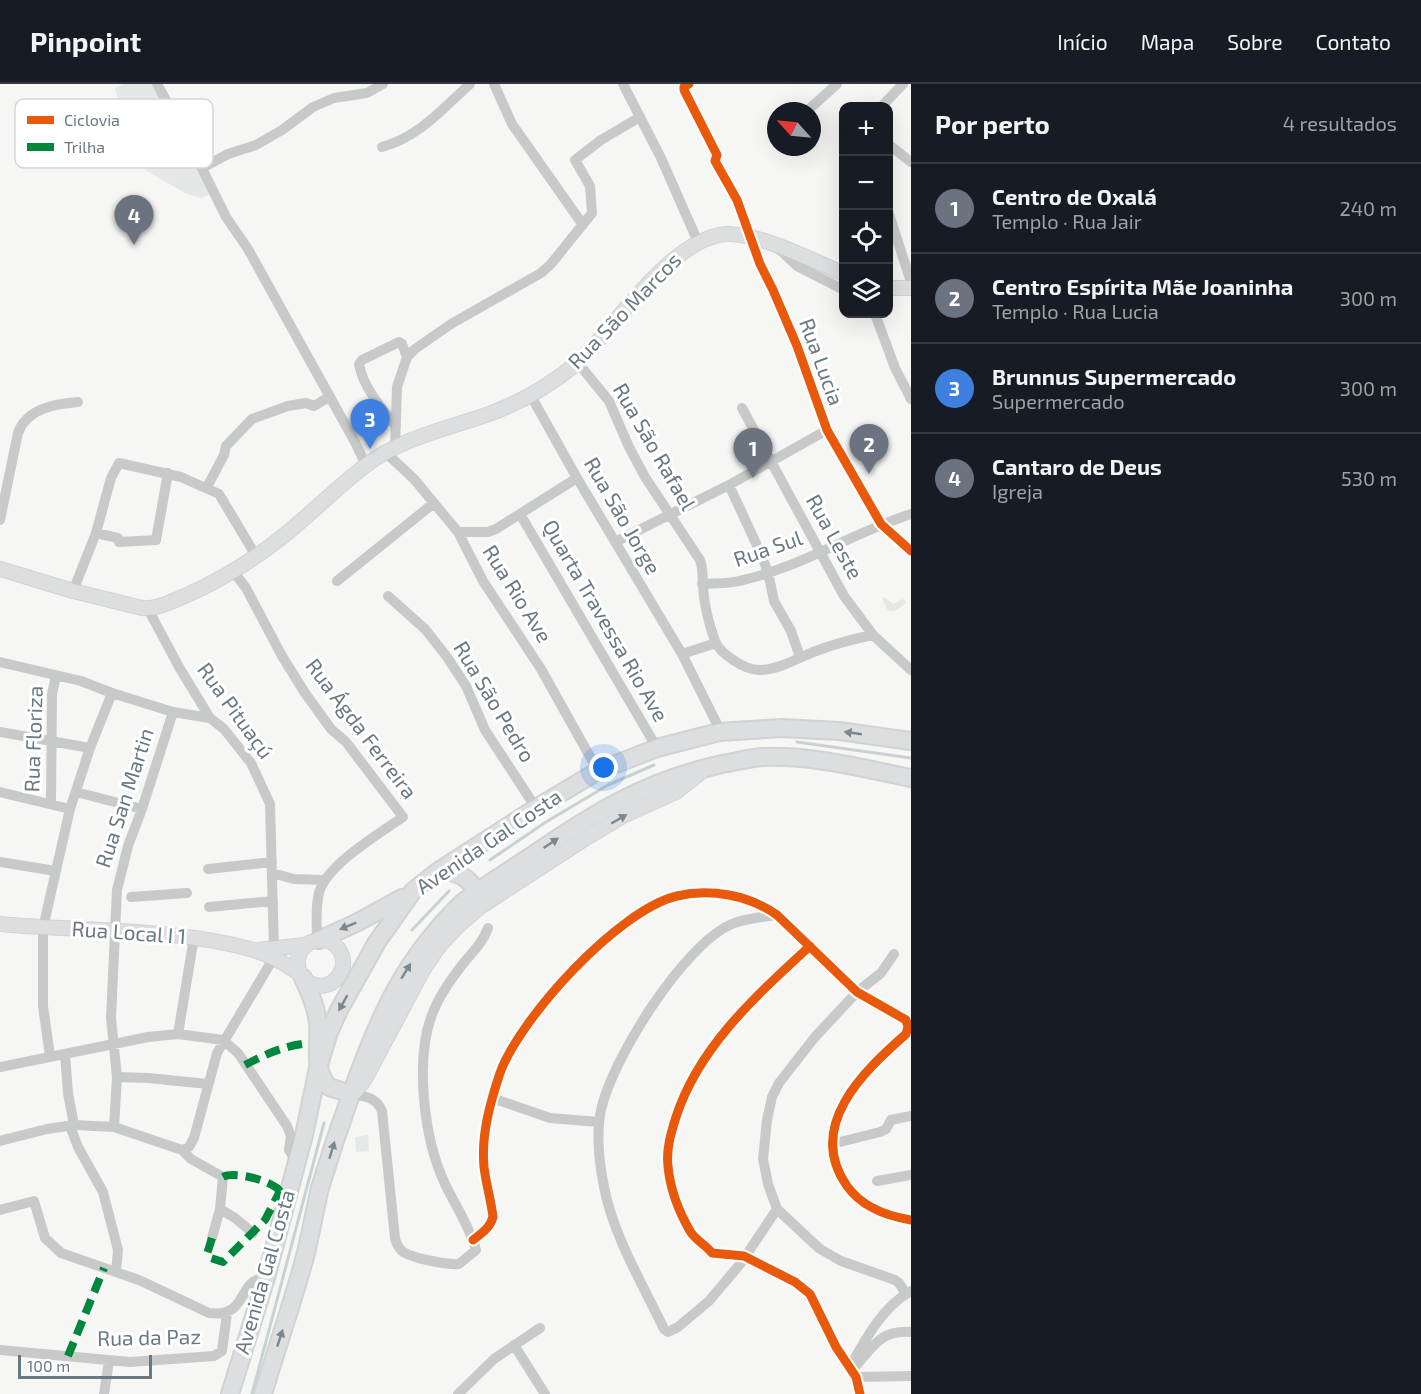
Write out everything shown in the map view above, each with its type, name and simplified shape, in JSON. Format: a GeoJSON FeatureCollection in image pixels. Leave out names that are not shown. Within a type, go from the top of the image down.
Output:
{"type":"FeatureCollection","features":[{"type":"Feature","properties":{"kind":"main road","name":"Rua São Marcos"},"geometry":{"type":"LineString","coordinates":[[148,609],[204,587],[256,556],[281,538],[366,465],[390,450],[466,420],[485,416],[531,396],[578,363],[674,259],[698,242],[727,234],[750,236],[839,272]]}},
{"type":"Feature","properties":{"kind":"main road"},"geometry":{"type":"LineString","coordinates":[[893,288],[911,288]]}},
{"type":"Feature","properties":{"kind":"main road"},"geometry":{"type":"LineString","coordinates":[[0,569],[73,591],[148,609]]}},
{"type":"Feature","properties":{"kind":"main road","name":"Avenida Gal Costa"},"geometry":{"type":"LineString","coordinates":[[230,1394],[266,1278],[297,1163],[323,1047],[339,1010],[390,921],[413,891],[536,808],[598,771],[657,748],[703,735],[782,728],[839,731],[911,741]]}},
{"type":"Feature","properties":{"kind":"main road","name":"Avenida Gal Costa"},"geometry":{"type":"LineString","coordinates":[[263,1394],[304,1262],[323,1181],[371,1039],[398,983],[412,961],[441,925],[476,892],[573,827],[616,801],[669,778],[760,757],[812,758],[911,778]]}},
{"type":"Feature","properties":{"kind":"main road"},"geometry":{"type":"LineString","coordinates":[[413,891],[386,909],[316,941],[297,958],[301,976],[316,1009],[318,1068],[329,1087],[351,1094],[360,1089],[423,970],[440,945],[471,914],[625,815],[676,792],[707,768]]}},
{"type":"Feature","properties":{"kind":"main road"},"geometry":{"type":"LineString","coordinates":[[441,870],[462,875],[471,883],[476,892],[477,904],[471,914]]}},
{"type":"Feature","properties":{"kind":"main road","name":"Rua Local I 1"},"geometry":{"type":"LineString","coordinates":[[0,924],[194,937],[273,954],[316,941]]}},
{"type":"Feature","properties":{"kind":"main road"},"geometry":{"type":"LineString","coordinates":[[273,954],[312,984],[323,986],[333,981],[341,973],[343,962],[336,946],[316,941]]}},
{"type":"Feature","properties":{"kind":"street"},"geometry":{"type":"LineString","coordinates":[[157,84],[165,99]]}},
{"type":"Feature","properties":{"kind":"street"},"geometry":{"type":"LineString","coordinates":[[213,162],[228,154],[256,145],[314,107],[334,98],[367,93],[383,84]]}},
{"type":"Feature","properties":{"kind":"street"},"geometry":{"type":"LineString","coordinates":[[382,147],[399,142],[416,132],[470,84]]}},
{"type":"Feature","properties":{"kind":"street"},"geometry":{"type":"LineString","coordinates":[[494,84],[512,124],[582,225]]}},
{"type":"Feature","properties":{"kind":"street"},"geometry":{"type":"LineString","coordinates":[[624,84],[698,242]]}},
{"type":"Feature","properties":{"kind":"street","name":"Rua Lucia"},"geometry":{"type":"LineString","coordinates":[[689,84],[684,87],[684,90],[717,155],[715,161],[737,200],[797,346],[827,430],[881,524],[911,551]]}},
{"type":"Feature","properties":{"kind":"street"},"geometry":{"type":"LineString","coordinates":[[817,102],[837,84]]}},
{"type":"Feature","properties":{"kind":"street"},"geometry":{"type":"LineString","coordinates":[[886,102],[903,84]]}},
{"type":"Feature","properties":{"kind":"street"},"geometry":{"type":"LineString","coordinates":[[390,450],[396,426],[397,387],[407,357],[451,324],[541,273],[551,264],[592,213],[590,186],[575,160],[601,140],[640,117]]}},
{"type":"Feature","properties":{"kind":"street"},"geometry":{"type":"LineString","coordinates":[[893,148],[911,162]]}},
{"type":"Feature","properties":{"kind":"street"},"geometry":{"type":"LineString","coordinates":[[202,168],[226,217],[248,249],[366,465]]}},
{"type":"Feature","properties":{"kind":"street"},"geometry":{"type":"LineString","coordinates":[[893,226],[911,282]]}},
{"type":"Feature","properties":{"kind":"street"},"geometry":{"type":"LineString","coordinates":[[776,246],[797,266],[839,288]]}},
{"type":"Feature","properties":{"kind":"street"},"geometry":{"type":"LineString","coordinates":[[876,318],[895,368],[911,399]]}},
{"type":"Feature","properties":{"kind":"street"},"geometry":{"type":"LineString","coordinates":[[396,426],[378,404],[365,381],[359,364],[362,360],[399,342],[407,357]]}},
{"type":"Feature","properties":{"kind":"street","name":"Rua São Rafael"},"geometry":{"type":"LineString","coordinates":[[578,363],[609,400],[634,457],[700,560],[705,576],[702,584],[716,643]]}},
{"type":"Feature","properties":{"kind":"street","name":"Rua São Jorge"},"geometry":{"type":"LineString","coordinates":[[531,396],[682,654],[719,728],[724,732]]}},
{"type":"Feature","properties":{"kind":"street"},"geometry":{"type":"LineString","coordinates":[[207,487],[226,446],[252,419],[288,406],[306,403],[314,406],[329,397]]}},
{"type":"Feature","properties":{"kind":"street"},"geometry":{"type":"LineString","coordinates":[[0,520],[5,479],[23,422],[43,409],[58,404],[78,402]]}},
{"type":"Feature","properties":{"kind":"street","name":"Rua Leste"},"geometry":{"type":"LineString","coordinates":[[742,408],[844,596],[873,635],[910,667]]}},
{"type":"Feature","properties":{"kind":"street"},"geometry":{"type":"LineString","coordinates":[[615,542],[729,485],[827,430]]}},
{"type":"Feature","properties":{"kind":"street","name":"Rua Rio Ave"},"geometry":{"type":"LineString","coordinates":[[390,450],[458,532],[483,580],[542,669],[598,771]]}},
{"type":"Feature","properties":{"kind":"street"},"geometry":{"type":"LineString","coordinates":[[73,591],[96,533],[111,478],[119,463],[168,473],[207,487],[219,494],[256,556]]}},
{"type":"Feature","properties":{"kind":"street"},"geometry":{"type":"LineString","coordinates":[[96,533],[118,538],[119,542],[156,540],[168,473]]}},
{"type":"Feature","properties":{"kind":"street"},"geometry":{"type":"LineString","coordinates":[[458,532],[488,532],[496,529],[577,478]]}},
{"type":"Feature","properties":{"kind":"street"},"geometry":{"type":"LineString","coordinates":[[729,485],[768,572],[774,600],[791,631],[800,657]]}},
{"type":"Feature","properties":{"kind":"street"},"geometry":{"type":"LineString","coordinates":[[337,581],[434,503]]}},
{"type":"Feature","properties":{"kind":"street","name":"Quarta Travessa Rio Ave"},"geometry":{"type":"LineString","coordinates":[[520,514],[657,748]]}},
{"type":"Feature","properties":{"kind":"street","name":"Rua Sul"},"geometry":{"type":"LineString","coordinates":[[702,584],[737,582],[795,564],[881,524],[911,514]]}},
{"type":"Feature","properties":{"kind":"street"},"geometry":{"type":"LineString","coordinates":[[0,569],[0,574]]}},
{"type":"Feature","properties":{"kind":"street","name":"Rua Ágda Ferreira"},"geometry":{"type":"LineString","coordinates":[[233,571],[246,588],[282,656],[305,693],[331,729],[346,742],[404,817],[335,867],[324,880]]}},
{"type":"Feature","properties":{"kind":"street","name":"Rua São Pedro"},"geometry":{"type":"LineString","coordinates":[[388,596],[425,629],[447,657],[466,686],[485,730],[536,808]]}},
{"type":"Feature","properties":{"kind":"street","name":"Rua Pituaçú"},"geometry":{"type":"LineString","coordinates":[[148,609],[178,667],[210,718],[225,729],[251,763],[270,804],[273,954]]}},
{"type":"Feature","properties":{"kind":"street"},"geometry":{"type":"LineString","coordinates":[[682,654],[716,643],[729,656],[753,669],[761,670],[776,667],[837,644],[873,635]]}},
{"type":"Feature","properties":{"kind":"street"},"geometry":{"type":"LineString","coordinates":[[0,662],[81,681],[173,712],[210,718]]}},
{"type":"Feature","properties":{"kind":"street","name":"Rua Floriza"},"geometry":{"type":"LineString","coordinates":[[51,803],[52,694],[56,676]]}},
{"type":"Feature","properties":{"kind":"street"},"geometry":{"type":"LineString","coordinates":[[50,1056],[43,1006],[43,928],[70,809],[90,748],[112,693]]}},
{"type":"Feature","properties":{"kind":"street","name":"Rua San Martin"},"geometry":{"type":"LineString","coordinates":[[114,1127],[117,1077],[111,1018],[117,890],[121,867],[173,712]]}},
{"type":"Feature","properties":{"kind":"street"},"geometry":{"type":"LineString","coordinates":[[0,732],[90,748]]}},
{"type":"Feature","properties":{"kind":"street"},"geometry":{"type":"LineString","coordinates":[[0,792],[70,809]]}},
{"type":"Feature","properties":{"kind":"street"},"geometry":{"type":"LineString","coordinates":[[76,792],[142,809]]}},
{"type":"Feature","properties":{"kind":"street"},"geometry":{"type":"LineString","coordinates":[[0,862],[56,871]]}},
{"type":"Feature","properties":{"kind":"street"},"geometry":{"type":"LineString","coordinates":[[208,869],[272,868],[294,879],[324,880],[317,904],[316,941]]}},
{"type":"Feature","properties":{"kind":"street"},"geometry":{"type":"LineString","coordinates":[[131,897],[187,893]]}},
{"type":"Feature","properties":{"kind":"street"},"geometry":{"type":"LineString","coordinates":[[351,1094],[372,1098],[382,1111],[394,1238],[407,1254],[456,1264],[491,1224],[493,1216],[483,1157],[492,1098],[508,1055],[549,998],[602,942],[645,911],[678,896],[730,895],[752,901],[777,915],[857,992],[903,1017],[908,1026],[906,1034],[872,1064],[853,1089],[836,1123],[832,1144],[840,1176],[850,1191],[879,1211],[911,1220]]}},
{"type":"Feature","properties":{"kind":"street"},"geometry":{"type":"LineString","coordinates":[[208,907],[273,901]]}},
{"type":"Feature","properties":{"kind":"street"},"geometry":{"type":"LineString","coordinates":[[777,915],[730,924],[692,956],[667,984],[650,1008],[609,1083],[599,1122],[601,1170],[611,1213],[664,1329],[670,1332],[709,1301],[741,1263],[777,1209]]}},
{"type":"Feature","properties":{"kind":"street"},"geometry":{"type":"LineString","coordinates":[[474,1245],[436,1164],[429,1129],[424,1077],[426,1037],[437,1004],[460,967],[479,946],[488,928]]}},
{"type":"Feature","properties":{"kind":"street"},"geometry":{"type":"LineString","coordinates":[[178,1034],[194,937]]}},
{"type":"Feature","properties":{"kind":"street"},"geometry":{"type":"LineString","coordinates":[[810,946],[753,1000],[705,1056],[689,1082],[671,1132],[668,1164],[670,1179],[689,1229],[698,1241],[712,1253],[744,1256],[795,1282],[810,1294],[823,1324],[853,1371],[860,1394]]}},
{"type":"Feature","properties":{"kind":"street"},"geometry":{"type":"LineString","coordinates":[[182,1150],[189,1147],[194,1138],[217,1053],[273,954]]}},
{"type":"Feature","properties":{"kind":"street"},"geometry":{"type":"LineString","coordinates":[[853,1371],[877,1325],[892,1306],[909,1292],[895,1280],[854,1267],[830,1255],[812,1242],[777,1209],[768,1184],[763,1159],[767,1120],[772,1097],[779,1083],[802,1052],[857,992],[881,974],[894,954]]}},
{"type":"Feature","properties":{"kind":"street"},"geometry":{"type":"LineString","coordinates":[[0,1067],[114,1046],[148,1037],[178,1034],[224,1040],[238,1053],[287,1126],[291,1136],[289,1150],[297,1163]]}},
{"type":"Feature","properties":{"kind":"street"},"geometry":{"type":"LineString","coordinates":[[65,1054],[72,1126],[78,1147],[103,1192],[118,1250],[116,1272]]}},
{"type":"Feature","properties":{"kind":"street"},"geometry":{"type":"LineString","coordinates":[[117,1077],[208,1084]]}},
{"type":"Feature","properties":{"kind":"street"},"geometry":{"type":"LineString","coordinates":[[492,1098],[550,1118],[599,1122]]}},
{"type":"Feature","properties":{"kind":"street"},"geometry":{"type":"LineString","coordinates":[[832,1144],[880,1132],[886,1129],[891,1120],[911,1116]]}},
{"type":"Feature","properties":{"kind":"street"},"geometry":{"type":"LineString","coordinates":[[0,1141],[46,1129],[72,1126],[114,1127],[182,1150],[191,1159],[223,1178],[220,1209],[213,1238]]}},
{"type":"Feature","properties":{"kind":"street"},"geometry":{"type":"LineString","coordinates":[[877,1181],[911,1175]]}},
{"type":"Feature","properties":{"kind":"street"},"geometry":{"type":"LineString","coordinates":[[0,1210],[34,1201],[41,1228],[51,1245],[61,1253],[165,1291],[210,1313],[226,1312],[239,1304],[252,1282],[266,1278]]}},
{"type":"Feature","properties":{"kind":"street"},"geometry":{"type":"LineString","coordinates":[[220,1209],[253,1233]]}},
{"type":"Feature","properties":{"kind":"street","name":"Rua da Paz"},"geometry":{"type":"LineString","coordinates":[[0,1350],[109,1361],[156,1362],[214,1356],[222,1351],[224,1344],[226,1312]]}},
{"type":"Feature","properties":{"kind":"street"},"geometry":{"type":"LineString","coordinates":[[458,1394],[484,1367],[540,1329]]}},
{"type":"Feature","properties":{"kind":"street"},"geometry":{"type":"LineString","coordinates":[[853,1371],[882,1337],[900,1331],[911,1332]]}},
{"type":"Feature","properties":{"kind":"street"},"geometry":{"type":"LineString","coordinates":[[514,1345],[545,1394]]}},
{"type":"Feature","properties":{"kind":"street"},"geometry":{"type":"LineString","coordinates":[[104,1394],[109,1361]]}},
{"type":"Feature","properties":{"kind":"street"},"geometry":{"type":"LineString","coordinates":[[853,1371],[911,1376]]}},
{"type":"Feature","properties":{"kind":"shaded area"},"geometry":{"type":"Polygon","coordinates":[[[124,84],[155,84],[163,99],[118,99],[115,88],[124,84]]]}},
{"type":"Feature","properties":{"kind":"shaded area"},"geometry":{"type":"Polygon","coordinates":[[[144,168],[200,168],[213,193],[201,198],[187,194],[144,168]]]}},
{"type":"Feature","properties":{"kind":"shaded area"},"geometry":{"type":"Polygon","coordinates":[[[884,597],[893,604],[903,599],[906,603],[897,610],[890,611],[882,598],[884,597]]]}},
{"type":"Feature","properties":{"kind":"shaded area"},"geometry":{"type":"Polygon","coordinates":[[[368,1135],[369,1151],[356,1152],[355,1137],[368,1135]]]}},
{"type":"Feature","properties":{"kind":"waterway"},"geometry":{"type":"LineString","coordinates":[[797,742],[911,758]]}},
{"type":"Feature","properties":{"kind":"waterway"},"geometry":{"type":"LineString","coordinates":[[490,860],[546,822],[608,785],[654,765]]}},
{"type":"Feature","properties":{"kind":"waterway"},"geometry":{"type":"LineString","coordinates":[[412,930],[449,891]]}},
{"type":"Feature","properties":{"kind":"waterway"},"geometry":{"type":"LineString","coordinates":[[252,1394],[324,1123]]}},
{"type":"Feature","properties":{"kind":"marked path"},"geometry":{"type":"LineString","coordinates":[[245,1065],[273,1052],[302,1044]]}},
{"type":"Feature","properties":{"kind":"marked path"},"geometry":{"type":"LineString","coordinates":[[223,1177],[243,1176],[269,1183],[280,1191],[285,1205]]}},
{"type":"Feature","properties":{"kind":"marked path"},"geometry":{"type":"LineString","coordinates":[[212,1238],[207,1254],[223,1262],[265,1220],[280,1191]]}},
{"type":"Feature","properties":{"kind":"marked path"},"geometry":{"type":"LineString","coordinates":[[68,1356],[104,1268]]}},
{"type":"Feature","properties":{"kind":"cycle path"},"geometry":{"type":"LineString","coordinates":[[689,84],[684,87],[684,90],[717,155],[715,161],[737,200],[760,264],[797,346],[827,430],[881,524],[911,551]]}},
{"type":"Feature","properties":{"kind":"cycle path"},"geometry":{"type":"LineString","coordinates":[[473,1240],[488,1227],[493,1217],[483,1155],[490,1107],[500,1073],[511,1050],[528,1024],[574,969],[627,922],[653,905],[677,896],[703,893],[742,898],[766,908],[777,915],[857,992],[906,1020],[908,1027],[906,1034],[873,1065],[845,1101],[836,1121],[833,1142],[836,1164],[853,1193],[875,1209],[911,1220]]}},
{"type":"Feature","properties":{"kind":"cycle path"},"geometry":{"type":"LineString","coordinates":[[810,946],[750,1003],[699,1067],[676,1117],[668,1147],[668,1166],[673,1191],[686,1224],[695,1237],[712,1253],[744,1256],[795,1282],[810,1294],[836,1347],[856,1377],[860,1394]]}},
{"type":"Feature","properties":{"kind":"place","name":"Cantaro de Deus"},"geometry":{"type":"Point","coordinates":[134,245]}},
{"type":"Feature","properties":{"kind":"place","name":"Brunnus Supermercado"},"geometry":{"type":"Point","coordinates":[370,449]}},
{"type":"Feature","properties":{"kind":"place","name":"Centro Espírita Mãe Joaninha"},"geometry":{"type":"Point","coordinates":[869,474]}},
{"type":"Feature","properties":{"kind":"place","name":"Centro de Oxalá"},"geometry":{"type":"Point","coordinates":[753,478]}}]}
